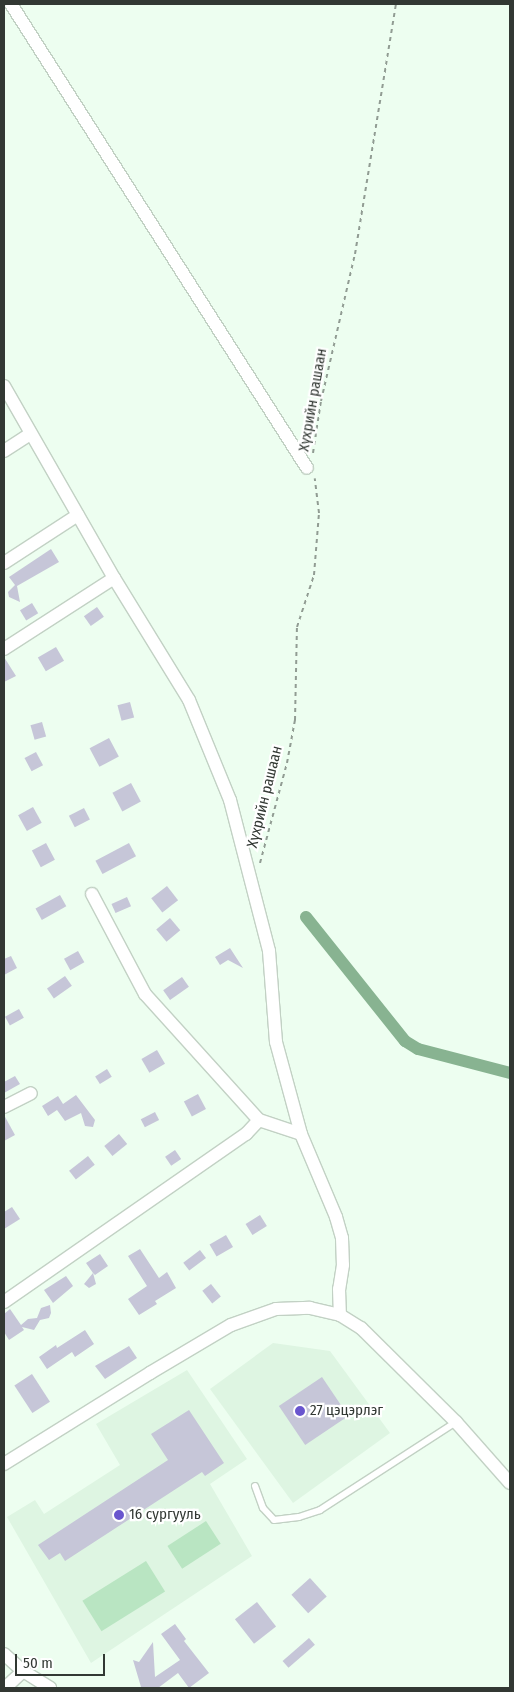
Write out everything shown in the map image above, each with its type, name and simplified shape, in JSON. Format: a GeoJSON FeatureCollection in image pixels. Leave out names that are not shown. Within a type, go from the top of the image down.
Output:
{"type":"FeatureCollection","features":[{"type":"Feature","properties":{"kind":"street"},"geometry":{"type":"LineString","coordinates":[[11,4],[311,471]]}},
{"type":"Feature","properties":{"kind":"street"},"geometry":{"type":"LineString","coordinates":[[4,386],[114,578],[189,700],[230,800],[246,853],[269,951],[276,1042],[301,1134],[336,1217],[342,1238],[343,1265],[339,1289],[340,1315]]}},
{"type":"Feature","properties":{"kind":"street"},"geometry":{"type":"LineString","coordinates":[[4,451],[30,434]]}},
{"type":"Feature","properties":{"kind":"street"},"geometry":{"type":"LineString","coordinates":[[4,563],[78,515]]}},
{"type":"Feature","properties":{"kind":"street"},"geometry":{"type":"LineString","coordinates":[[4,649],[114,578]]}},
{"type":"Feature","properties":{"kind":"street"},"geometry":{"type":"LineString","coordinates":[[92,894],[145,994],[259,1120],[301,1134]]}},
{"type":"Feature","properties":{"kind":"street"},"geometry":{"type":"LineString","coordinates":[[4,1107],[31,1093]]}},
{"type":"Feature","properties":{"kind":"street"},"geometry":{"type":"LineString","coordinates":[[4,1302],[246,1134],[259,1120]]}},
{"type":"Feature","properties":{"kind":"street"},"geometry":{"type":"LineString","coordinates":[[4,1464],[231,1325],[276,1309],[310,1308],[340,1315],[361,1328],[382,1346],[456,1422],[510,1483]]}},
{"type":"Feature","properties":{"kind":"street"},"geometry":{"type":"LineString","coordinates":[[4,1654],[23,1671],[50,1688]]}},
{"type":"Feature","properties":{"kind":"street"},"geometry":{"type":"LineString","coordinates":[[5,1688],[23,1671]]}},
{"type":"Feature","properties":{"kind":"lane"},"geometry":{"type":"LineString","coordinates":[[255,1486],[263,1508],[274,1520],[299,1518],[320,1510],[456,1422]]}},
{"type":"Feature","properties":{"kind":"path","name":"Хүхрийн рашаан"},"geometry":{"type":"LineString","coordinates":[[313,454],[321,401],[355,254],[396,4]]}},
{"type":"Feature","properties":{"kind":"path","name":"Хүхрийн рашаан"},"geometry":{"type":"LineString","coordinates":[[259,868],[287,763],[295,720],[297,627],[314,575],[319,513],[311,471]]}},
{"type":"Feature","properties":{"kind":"shaded area","name":"27 цэцэрлэг"},"geometry":{"type":"Polygon","coordinates":[[[273,1343],[330,1351],[390,1433],[293,1503],[210,1389],[273,1343]]]}},
{"type":"Feature","properties":{"kind":"shaded area","name":"16 сургууль"},"geometry":{"type":"Polygon","coordinates":[[[187,1370],[247,1459],[210,1484],[252,1556],[91,1663],[7,1517],[35,1500],[44,1514],[120,1465],[96,1424],[187,1370]]]}},
{"type":"Feature","properties":{"kind":"green space"},"geometry":{"type":"Polygon","coordinates":[[[206,1521],[221,1544],[182,1569],[167,1546],[206,1521]]]}},
{"type":"Feature","properties":{"kind":"green space"},"geometry":{"type":"Polygon","coordinates":[[[146,1561],[165,1592],[101,1631],[82,1601],[146,1561]]]}},
{"type":"Feature","properties":{"kind":"building"},"geometry":{"type":"Polygon","coordinates":[[[51,549],[59,562],[17,586],[20,602],[9,597],[8,592],[15,585],[9,577],[51,549]]]}},
{"type":"Feature","properties":{"kind":"building"},"geometry":{"type":"Polygon","coordinates":[[[32,603],[38,613],[26,620],[20,610],[32,603]]]}},
{"type":"Feature","properties":{"kind":"building"},"geometry":{"type":"Polygon","coordinates":[[[97,607],[104,617],[91,626],[84,616],[97,607]]]}},
{"type":"Feature","properties":{"kind":"building"},"geometry":{"type":"Polygon","coordinates":[[[56,647],[64,661],[46,671],[38,658],[56,647]]]}},
{"type":"Feature","properties":{"kind":"building"},"geometry":{"type":"Polygon","coordinates":[[[4,657],[16,676],[4,682],[4,657]]]}},
{"type":"Feature","properties":{"kind":"building"},"geometry":{"type":"Polygon","coordinates":[[[130,702],[134,717],[122,721],[117,705],[130,702]]]}},
{"type":"Feature","properties":{"kind":"building"},"geometry":{"type":"Polygon","coordinates":[[[42,722],[46,736],[35,740],[30,725],[42,722]]]}},
{"type":"Feature","properties":{"kind":"building"},"geometry":{"type":"Polygon","coordinates":[[[109,738],[119,757],[99,767],[90,748],[109,738]]]}},
{"type":"Feature","properties":{"kind":"building"},"geometry":{"type":"Polygon","coordinates":[[[36,752],[43,765],[32,771],[25,758],[36,752]]]}},
{"type":"Feature","properties":{"kind":"building"},"geometry":{"type":"Polygon","coordinates":[[[131,783],[141,802],[122,811],[112,793],[131,783]]]}},
{"type":"Feature","properties":{"kind":"building"},"geometry":{"type":"Polygon","coordinates":[[[33,807],[42,823],[27,831],[18,815],[33,807]]]}},
{"type":"Feature","properties":{"kind":"building"},"geometry":{"type":"Polygon","coordinates":[[[84,808],[90,820],[75,827],[69,816],[84,808]]]}},
{"type":"Feature","properties":{"kind":"building"},"geometry":{"type":"Polygon","coordinates":[[[46,843],[55,860],[41,867],[32,851],[46,843]]]}},
{"type":"Feature","properties":{"kind":"building"},"geometry":{"type":"Polygon","coordinates":[[[129,843],[136,856],[102,874],[95,861],[129,843]]]}},
{"type":"Feature","properties":{"kind":"building"},"geometry":{"type":"Polygon","coordinates":[[[167,886],[178,900],[162,912],[151,898],[167,886]]]}},
{"type":"Feature","properties":{"kind":"building"},"geometry":{"type":"Polygon","coordinates":[[[60,895],[66,906],[42,920],[36,909],[60,895]]]}},
{"type":"Feature","properties":{"kind":"building"},"geometry":{"type":"Polygon","coordinates":[[[127,897],[131,906],[116,913],[111,904],[127,897]]]}},
{"type":"Feature","properties":{"kind":"building"},"geometry":{"type":"Polygon","coordinates":[[[170,918],[180,930],[166,942],[156,930],[170,918]]]}},
{"type":"Feature","properties":{"kind":"building"},"geometry":{"type":"Polygon","coordinates":[[[230,948],[243,968],[228,960],[220,965],[215,957],[230,948]]]}},
{"type":"Feature","properties":{"kind":"building"},"geometry":{"type":"Polygon","coordinates":[[[78,951],[84,962],[70,970],[64,959],[78,951]]]}},
{"type":"Feature","properties":{"kind":"building"},"geometry":{"type":"Polygon","coordinates":[[[11,956],[17,968],[4,975],[4,959],[11,956]]]}},
{"type":"Feature","properties":{"kind":"building"},"geometry":{"type":"Polygon","coordinates":[[[65,976],[72,986],[54,998],[47,989],[65,976]]]}},
{"type":"Feature","properties":{"kind":"building"},"geometry":{"type":"Polygon","coordinates":[[[182,977],[189,987],[170,1000],[163,990],[182,977]]]}},
{"type":"Feature","properties":{"kind":"building"},"geometry":{"type":"Polygon","coordinates":[[[19,1009],[24,1018],[10,1026],[5,1017],[19,1009]]]}},
{"type":"Feature","properties":{"kind":"building"},"geometry":{"type":"Polygon","coordinates":[[[157,1050],[165,1064],[149,1073],[141,1059],[157,1050]]]}},
{"type":"Feature","properties":{"kind":"building"},"geometry":{"type":"Polygon","coordinates":[[[107,1069],[112,1077],[100,1084],[95,1076],[107,1069]]]}},
{"type":"Feature","properties":{"kind":"building"},"geometry":{"type":"Polygon","coordinates":[[[15,1076],[20,1084],[4,1093],[4,1082],[15,1076]]]}},
{"type":"Feature","properties":{"kind":"building"},"geometry":{"type":"Polygon","coordinates":[[[198,1094],[206,1109],[192,1117],[184,1102],[198,1094]]]}},
{"type":"Feature","properties":{"kind":"building"},"geometry":{"type":"Polygon","coordinates":[[[76,1095],[95,1120],[93,1127],[85,1126],[81,1113],[65,1121],[57,1110],[48,1116],[42,1106],[58,1096],[63,1104],[76,1095]]]}},
{"type":"Feature","properties":{"kind":"building"},"geometry":{"type":"Polygon","coordinates":[[[155,1112],[159,1120],[145,1127],[141,1119],[155,1112]]]}},
{"type":"Feature","properties":{"kind":"building"},"geometry":{"type":"Polygon","coordinates":[[[4,1115],[15,1135],[4,1141],[4,1115]]]}},
{"type":"Feature","properties":{"kind":"building"},"geometry":{"type":"Polygon","coordinates":[[[119,1134],[127,1144],[112,1156],[104,1146],[119,1134]]]}},
{"type":"Feature","properties":{"kind":"building"},"geometry":{"type":"Polygon","coordinates":[[[175,1150],[181,1159],[171,1166],[165,1157],[175,1150]]]}},
{"type":"Feature","properties":{"kind":"building"},"geometry":{"type":"Polygon","coordinates":[[[88,1156],[95,1165],[76,1179],[69,1171],[88,1156]]]}},
{"type":"Feature","properties":{"kind":"building"},"geometry":{"type":"Polygon","coordinates":[[[12,1207],[20,1219],[4,1229],[4,1212],[12,1207]]]}},
{"type":"Feature","properties":{"kind":"building"},"geometry":{"type":"Polygon","coordinates":[[[260,1215],[267,1226],[252,1235],[246,1224],[260,1215]]]}},
{"type":"Feature","properties":{"kind":"building"},"geometry":{"type":"Polygon","coordinates":[[[226,1235],[233,1247],[217,1257],[210,1244],[226,1235]]]}},
{"type":"Feature","properties":{"kind":"building"},"geometry":{"type":"Polygon","coordinates":[[[140,1249],[159,1278],[167,1272],[176,1288],[155,1301],[157,1304],[139,1315],[128,1299],[147,1286],[128,1256],[140,1249]]]}},
{"type":"Feature","properties":{"kind":"building"},"geometry":{"type":"Polygon","coordinates":[[[200,1250],[206,1258],[189,1271],[183,1263],[200,1250]]]}},
{"type":"Feature","properties":{"kind":"building"},"geometry":{"type":"Polygon","coordinates":[[[100,1254],[108,1266],[95,1275],[86,1263],[100,1254]]]}},
{"type":"Feature","properties":{"kind":"building"},"geometry":{"type":"Polygon","coordinates":[[[93,1273],[96,1284],[89,1288],[84,1284],[93,1273]]]}},
{"type":"Feature","properties":{"kind":"building"},"geometry":{"type":"Polygon","coordinates":[[[66,1276],[73,1286],[53,1303],[44,1290],[66,1276]]]}},
{"type":"Feature","properties":{"kind":"building"},"geometry":{"type":"Polygon","coordinates":[[[211,1284],[221,1297],[212,1303],[202,1291],[211,1284]]]}},
{"type":"Feature","properties":{"kind":"building"},"geometry":{"type":"Polygon","coordinates":[[[50,1305],[51,1313],[49,1318],[40,1320],[34,1330],[22,1327],[24,1330],[9,1340],[4,1332],[4,1314],[10,1309],[21,1325],[28,1319],[37,1318],[41,1308],[50,1305]]]}},
{"type":"Feature","properties":{"kind":"building"},"geometry":{"type":"Polygon","coordinates":[[[85,1330],[94,1344],[75,1357],[72,1352],[47,1369],[39,1357],[56,1345],[57,1348],[85,1330]]]}},
{"type":"Feature","properties":{"kind":"building"},"geometry":{"type":"Polygon","coordinates":[[[129,1346],[137,1358],[105,1379],[95,1366],[129,1346]]]}},
{"type":"Feature","properties":{"kind":"building"},"geometry":{"type":"Polygon","coordinates":[[[32,1374],[50,1402],[32,1413],[14,1385],[32,1374]]]}},
{"type":"Feature","properties":{"kind":"building"},"geometry":{"type":"Polygon","coordinates":[[[322,1377],[348,1416],[305,1445],[279,1406],[322,1377]]]}},
{"type":"Feature","properties":{"kind":"building"},"geometry":{"type":"Polygon","coordinates":[[[189,1410],[224,1463],[205,1476],[202,1472],[65,1561],[60,1553],[49,1560],[38,1545],[168,1460],[151,1434],[189,1410]]]}},
{"type":"Feature","properties":{"kind":"building"},"geometry":{"type":"Polygon","coordinates":[[[310,1578],[327,1597],[308,1613],[291,1595],[310,1578]]]}},
{"type":"Feature","properties":{"kind":"building"},"geometry":{"type":"Polygon","coordinates":[[[257,1602],[276,1626],[254,1644],[235,1619],[257,1602]]]}},
{"type":"Feature","properties":{"kind":"building"},"geometry":{"type":"Polygon","coordinates":[[[175,1624],[186,1639],[184,1641],[209,1673],[189,1688],[178,1673],[158,1688],[139,1688],[141,1687],[133,1660],[139,1662],[153,1642],[155,1677],[180,1660],[161,1634],[175,1624]]]}},
{"type":"Feature","properties":{"kind":"building"},"geometry":{"type":"Polygon","coordinates":[[[309,1638],[315,1645],[288,1668],[283,1661],[309,1638]]]}},
{"type":"Feature","properties":{"kind":"waterway"},"geometry":{"type":"LineString","coordinates":[[306,917],[405,1041],[418,1049],[510,1073]]}},
{"type":"Feature","properties":{"kind":"place","name":"27 цэцэрлэг"},"geometry":{"type":"Point","coordinates":[300,1411]}},
{"type":"Feature","properties":{"kind":"place","name":"16 сургууль"},"geometry":{"type":"Point","coordinates":[119,1515]}}]}
